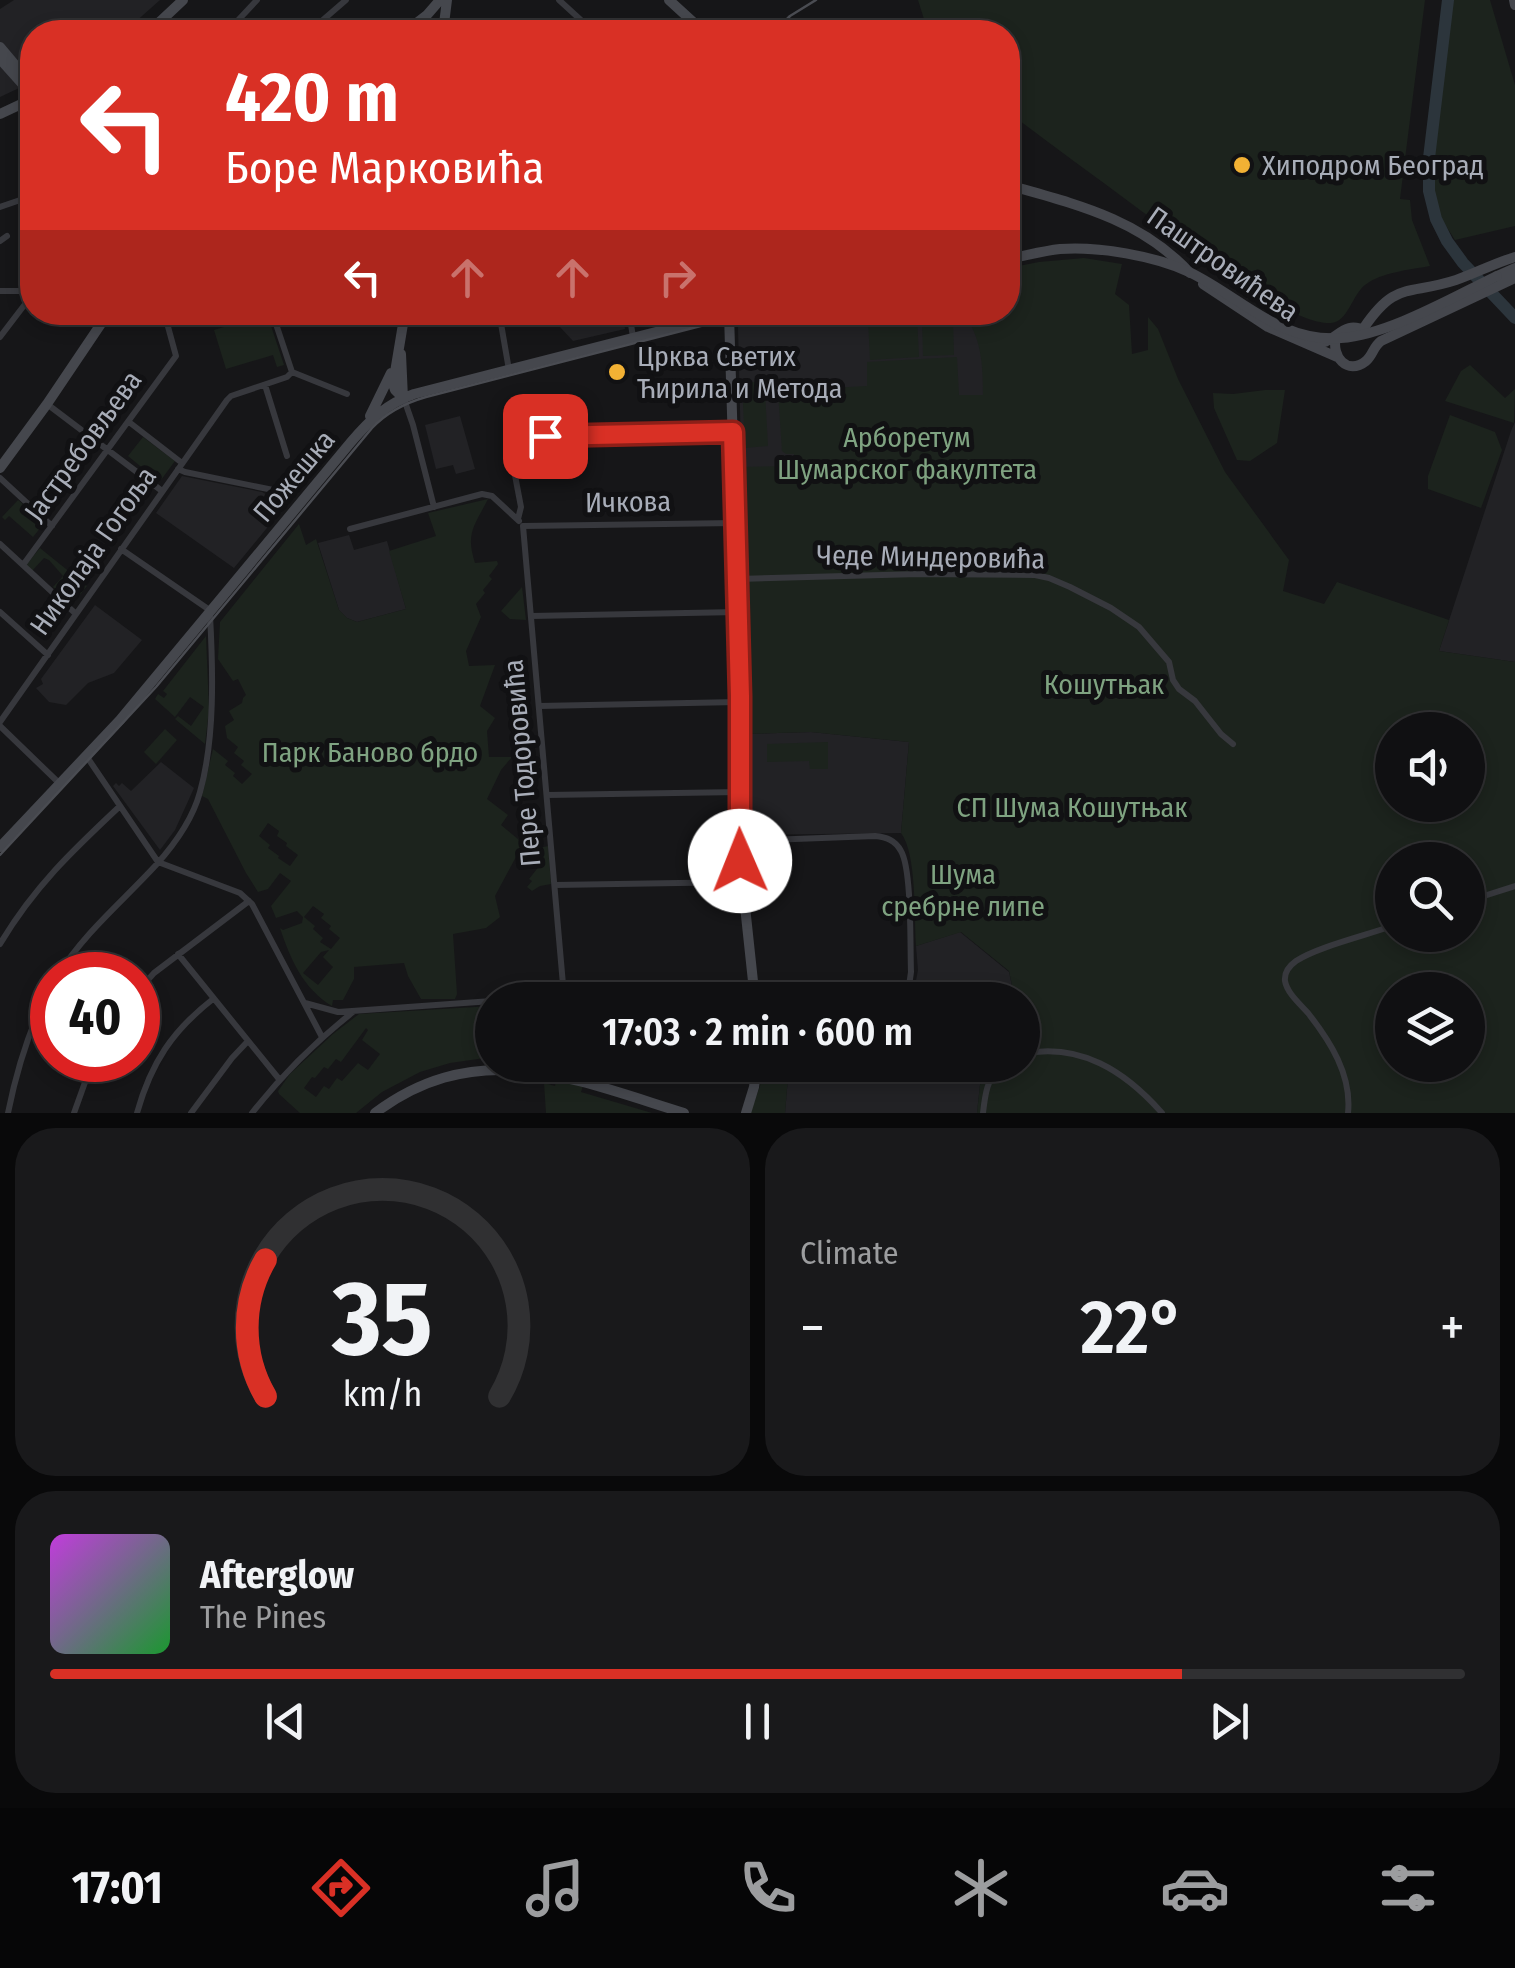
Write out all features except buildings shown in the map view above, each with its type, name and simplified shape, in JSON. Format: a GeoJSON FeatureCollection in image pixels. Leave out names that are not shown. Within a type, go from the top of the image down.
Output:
{"type":"FeatureCollection","features":[{"type":"Feature","properties":{"kind":"main road"},"geometry":{"type":"LineString","coordinates":[[161,20],[183,0]]}},
{"type":"Feature","properties":{"kind":"main road"},"geometry":{"type":"LineString","coordinates":[[421,20],[443,0]]}},
{"type":"Feature","properties":{"kind":"main road"},"geometry":{"type":"LineString","coordinates":[[669,0],[691,20]]}},
{"type":"Feature","properties":{"kind":"main road"},"geometry":{"type":"LineString","coordinates":[[0,47],[20,70]]}},
{"type":"Feature","properties":{"kind":"main road"},"geometry":{"type":"LineString","coordinates":[[0,59],[20,81]]}},
{"type":"Feature","properties":{"kind":"main road","name":"Паштровићева"},"geometry":{"type":"LineString","coordinates":[[1020,188],[1104,213],[1154,240],[1194,276],[1268,328],[1337,357]]}},
{"type":"Feature","properties":{"kind":"main road"},"geometry":{"type":"LineString","coordinates":[[1020,256],[1076,249],[1164,262],[1206,281],[1282,328],[1331,339],[1378,331],[1515,268]]}},
{"type":"Feature","properties":{"kind":"main road"},"geometry":{"type":"LineString","coordinates":[[1362,329],[1385,300],[1405,290],[1448,282],[1515,257]]}},
{"type":"Feature","properties":{"kind":"main road"},"geometry":{"type":"LineString","coordinates":[[1373,348],[1370,335],[1349,327],[1336,337],[1334,348],[1337,357],[1347,365],[1358,365],[1367,360],[1381,341],[1515,278]]}},
{"type":"Feature","properties":{"kind":"main road"},"geometry":{"type":"LineString","coordinates":[[0,468],[100,325]]}},
{"type":"Feature","properties":{"kind":"main road"},"geometry":{"type":"LineString","coordinates":[[367,424],[394,368],[403,325]]}},
{"type":"Feature","properties":{"kind":"main road","name":"Пожешка"},"geometry":{"type":"LineString","coordinates":[[0,847],[87,756],[380,410],[403,398],[684,325]]}},
{"type":"Feature","properties":{"kind":"main road"},"geometry":{"type":"LineString","coordinates":[[731,325],[740,842],[754,982]]}},
{"type":"Feature","properties":{"kind":"main road","name":"Паштровићева"},"geometry":{"type":"LineString","coordinates":[[1299,342],[1322,344],[1336,337]]}},
{"type":"Feature","properties":{"kind":"main road"},"geometry":{"type":"LineString","coordinates":[[400,343],[403,398]]}},
{"type":"Feature","properties":{"kind":"main road"},"geometry":{"type":"LineString","coordinates":[[394,368],[394,387],[403,398]]}},
{"type":"Feature","properties":{"kind":"main road"},"geometry":{"type":"LineString","coordinates":[[375,1113],[391,1108],[409,1091],[438,1079],[505,1068],[600,1087],[684,1113]]}},
{"type":"Feature","properties":{"kind":"main road"},"geometry":{"type":"LineString","coordinates":[[746,1113],[755,1082]]}},
{"type":"Feature","properties":{"kind":"street"},"geometry":{"type":"LineString","coordinates":[[238,20],[257,0]]}},
{"type":"Feature","properties":{"kind":"street"},"geometry":{"type":"LineString","coordinates":[[324,20],[346,0]]}},
{"type":"Feature","properties":{"kind":"street"},"geometry":{"type":"LineString","coordinates":[[559,0],[581,20]]}},
{"type":"Feature","properties":{"kind":"street"},"geometry":{"type":"LineString","coordinates":[[1075,244],[1156,254],[1169,252]]}},
{"type":"Feature","properties":{"kind":"street"},"geometry":{"type":"LineString","coordinates":[[0,337],[20,310]]}},
{"type":"Feature","properties":{"kind":"street","name":"Јастребовљева"},"geometry":{"type":"LineString","coordinates":[[23,565],[174,360],[176,352],[168,325]]}},
{"type":"Feature","properties":{"kind":"street"},"geometry":{"type":"LineString","coordinates":[[276,325],[292,372],[347,394]]}},
{"type":"Feature","properties":{"kind":"street"},"geometry":{"type":"LineString","coordinates":[[500,325],[509,370]]}},
{"type":"Feature","properties":{"kind":"street"},"geometry":{"type":"LineString","coordinates":[[632,325],[634,338]]}},
{"type":"Feature","properties":{"kind":"street"},"geometry":{"type":"LineString","coordinates":[[287,456],[265,385],[292,372]]}},
{"type":"Feature","properties":{"kind":"street","name":"Николаја Гогоља"},"geometry":{"type":"LineString","coordinates":[[0,724],[223,405],[231,396],[265,385]]}},
{"type":"Feature","properties":{"kind":"street"},"geometry":{"type":"LineString","coordinates":[[403,398],[434,506]]}},
{"type":"Feature","properties":{"kind":"street"},"geometry":{"type":"LineString","coordinates":[[47,404],[162,491]]}},
{"type":"Feature","properties":{"kind":"street"},"geometry":{"type":"LineString","coordinates":[[128,422],[185,472],[278,492]]}},
{"type":"Feature","properties":{"kind":"street","name":"Пере Тодоровића"},"geometry":{"type":"LineString","coordinates":[[563,982],[532,616],[511,445],[520,438],[545,436],[733,432]]}},
{"type":"Feature","properties":{"kind":"street"},"geometry":{"type":"LineString","coordinates":[[0,478],[52,526]]}},
{"type":"Feature","properties":{"kind":"street"},"geometry":{"type":"LineString","coordinates":[[350,530],[486,494],[520,522]]}},
{"type":"Feature","properties":{"kind":"street","name":"Ичкова"},"geometry":{"type":"LineString","coordinates":[[520,522],[735,523]]}},
{"type":"Feature","properties":{"kind":"street"},"geometry":{"type":"LineString","coordinates":[[0,544],[76,614]]}},
{"type":"Feature","properties":{"kind":"street"},"geometry":{"type":"LineString","coordinates":[[73,952],[177,838],[200,794],[211,709],[211,612],[121,550]]}},
{"type":"Feature","properties":{"kind":"street","name":"Чеде Миндеровића"},"geometry":{"type":"LineString","coordinates":[[736,579],[934,574],[1044,576],[1139,627],[1168,662],[1176,684],[1233,744]]}},
{"type":"Feature","properties":{"kind":"street"},"geometry":{"type":"LineString","coordinates":[[0,612],[48,655]]}},
{"type":"Feature","properties":{"kind":"street"},"geometry":{"type":"LineString","coordinates":[[532,616],[738,612]]}},
{"type":"Feature","properties":{"kind":"street"},"geometry":{"type":"LineString","coordinates":[[540,706],[740,702]]}},
{"type":"Feature","properties":{"kind":"street"},"geometry":{"type":"LineString","coordinates":[[0,724],[60,784]]}},
{"type":"Feature","properties":{"kind":"street"},"geometry":{"type":"LineString","coordinates":[[87,756],[158,862],[249,900],[322,1037]]}},
{"type":"Feature","properties":{"kind":"street"},"geometry":{"type":"LineString","coordinates":[[547,796],[740,792]]}},
{"type":"Feature","properties":{"kind":"street"},"geometry":{"type":"LineString","coordinates":[[0,944],[37,888],[120,806]]}},
{"type":"Feature","properties":{"kind":"street"},"geometry":{"type":"LineString","coordinates":[[740,842],[875,836],[895,844],[904,858],[908,877],[910,982]]}},
{"type":"Feature","properties":{"kind":"street"},"geometry":{"type":"LineString","coordinates":[[555,885],[742,882]]}},
{"type":"Feature","properties":{"kind":"street"},"geometry":{"type":"LineString","coordinates":[[1485,896],[1515,886]]}},
{"type":"Feature","properties":{"kind":"street"},"geometry":{"type":"LineString","coordinates":[[160,968],[249,900]]}},
{"type":"Feature","properties":{"kind":"street"},"geometry":{"type":"LineString","coordinates":[[1348,1113],[1348,1094],[1334,1049],[1289,990],[1286,973],[1306,956],[1375,932]]}},
{"type":"Feature","properties":{"kind":"street"},"geometry":{"type":"LineString","coordinates":[[178,954],[280,1079]]}},
{"type":"Feature","properties":{"kind":"street"},"geometry":{"type":"LineString","coordinates":[[137,1113],[168,1040],[212,999]]}},
{"type":"Feature","properties":{"kind":"street"},"geometry":{"type":"LineString","coordinates":[[304,1002],[328,1010],[354,1011],[475,1002]]}},
{"type":"Feature","properties":{"kind":"street"},"geometry":{"type":"LineString","coordinates":[[252,1113],[322,1037],[354,1011]]}},
{"type":"Feature","properties":{"kind":"street"},"geometry":{"type":"LineString","coordinates":[[8,1113],[30,1032]]}},
{"type":"Feature","properties":{"kind":"street"},"geometry":{"type":"LineString","coordinates":[[191,1113],[248,1042]]}},
{"type":"Feature","properties":{"kind":"street"},"geometry":{"type":"LineString","coordinates":[[1040,1052],[1059,1050],[1093,1060],[1130,1082],[1162,1113]]}},
{"type":"Feature","properties":{"kind":"street"},"geometry":{"type":"LineString","coordinates":[[74,1113],[85,1082]]}},
{"type":"Feature","properties":{"kind":"street"},"geometry":{"type":"LineString","coordinates":[[983,1113],[988,1082]]}},
{"type":"Feature","properties":{"kind":"shaded area"},"geometry":{"type":"Polygon","coordinates":[[[14,0],[160,0],[138,20],[20,20],[20,88],[0,97],[0,9],[14,0]]]}},
{"type":"Feature","properties":{"kind":"shaded area"},"geometry":{"type":"Polygon","coordinates":[[[1020,314],[1089,328],[744,575],[738,327],[1020,325],[1020,314]]]}},
{"type":"Feature","properties":{"kind":"shaded area"},"geometry":{"type":"Polygon","coordinates":[[[558,325],[624,325],[625,329],[573,341],[558,325]]]}},
{"type":"Feature","properties":{"kind":"shaded area"},"geometry":{"type":"Polygon","coordinates":[[[460,416],[475,469],[456,474],[453,465],[436,469],[425,425],[460,416]]]}},
{"type":"Feature","properties":{"kind":"shaded area"},"geometry":{"type":"Polygon","coordinates":[[[1515,422],[1515,662],[1439,651],[1511,431],[1515,422]]]}},
{"type":"Feature","properties":{"kind":"shaded area"},"geometry":{"type":"Polygon","coordinates":[[[182,476],[262,492],[279,502],[280,512],[234,568],[156,513],[182,476]]]}},
{"type":"Feature","properties":{"kind":"shaded area"},"geometry":{"type":"Polygon","coordinates":[[[349,535],[354,550],[387,541],[406,609],[357,622],[339,610],[318,543],[349,535]]]}},
{"type":"Feature","properties":{"kind":"shaded area"},"geometry":{"type":"Polygon","coordinates":[[[95,605],[142,640],[114,673],[88,683],[66,705],[49,702],[36,688],[43,684],[41,679],[95,605]]]}},
{"type":"Feature","properties":{"kind":"shaded area"},"geometry":{"type":"Polygon","coordinates":[[[811,732],[909,742],[901,833],[748,835],[746,734],[811,732]]]}},
{"type":"Feature","properties":{"kind":"shaded area"},"geometry":{"type":"Polygon","coordinates":[[[161,762],[194,788],[175,830],[160,850],[113,786],[122,783],[131,791],[161,762]]]}},
{"type":"Feature","properties":{"kind":"shaded area"},"geometry":{"type":"Polygon","coordinates":[[[960,932],[1009,972],[1011,982],[916,982],[916,946],[960,932]]]}},
{"type":"Feature","properties":{"kind":"shaded area"},"geometry":{"type":"Polygon","coordinates":[[[788,1082],[982,1082],[977,1113],[785,1113],[788,1082]]]}},
{"type":"Feature","properties":{"kind":"green space","name":"Хиподром Београд"},"geometry":{"type":"Polygon","coordinates":[[[918,0],[1425,0],[1400,199],[1410,200],[1412,220],[1430,266],[1372,281],[1361,289],[1342,318],[1331,323],[1288,310],[1203,256],[1020,121],[1020,20],[924,20],[918,0]]]}},
{"type":"Feature","properties":{"kind":"green space"},"geometry":{"type":"Polygon","coordinates":[[[1452,0],[1490,0],[1515,85],[1515,226],[1455,240],[1433,206],[1435,133],[1452,0]]]}},
{"type":"Feature","properties":{"kind":"green space","name":"Кошутњак"},"geometry":{"type":"Polygon","coordinates":[[[1084,258],[1122,264],[1115,294],[1129,305],[1132,354],[1148,350],[1148,317],[1158,329],[1178,379],[1225,472],[1289,560],[1283,591],[1324,604],[1337,582],[1449,620],[1439,651],[1515,662],[1515,1113],[977,1113],[982,1082],[1040,1082],[1040,982],[1011,982],[1009,971],[961,932],[916,946],[912,871],[901,833],[909,742],[811,732],[746,734],[741,467],[795,466],[794,454],[782,451],[778,391],[867,386],[867,362],[957,357],[959,395],[983,395],[982,363],[970,325],[1020,325],[1020,266],[1084,258]]]}},
{"type":"Feature","properties":{"kind":"green space"},"geometry":{"type":"Polygon","coordinates":[[[231,325],[271,325],[284,365],[277,367],[273,355],[226,369],[214,330],[231,325]]]}},
{"type":"Feature","properties":{"kind":"green space"},"geometry":{"type":"Polygon","coordinates":[[[868,325],[917,325],[919,357],[870,360],[868,325]]]}},
{"type":"Feature","properties":{"kind":"green space"},"geometry":{"type":"Polygon","coordinates":[[[922,325],[953,325],[954,355],[923,356],[922,325]]]}},
{"type":"Feature","properties":{"kind":"green space"},"geometry":{"type":"Polygon","coordinates":[[[1470,365],[1505,398],[1515,389],[1514,423],[1445,401],[1461,371],[1470,365]]]}},
{"type":"Feature","properties":{"kind":"green space"},"geometry":{"type":"Polygon","coordinates":[[[742,382],[759,382],[760,392],[765,392],[768,446],[745,448],[742,382]]]}},
{"type":"Feature","properties":{"kind":"green space"},"geometry":{"type":"Polygon","coordinates":[[[1285,390],[1277,443],[1250,461],[1237,460],[1214,408],[1213,393],[1285,390]]]}},
{"type":"Feature","properties":{"kind":"green space"},"geometry":{"type":"Polygon","coordinates":[[[1450,415],[1495,432],[1502,450],[1481,508],[1428,489],[1428,476],[1450,415]]]}},
{"type":"Feature","properties":{"kind":"green space"},"geometry":{"type":"Polygon","coordinates":[[[143,437],[175,461],[161,480],[128,456],[143,437]]]}},
{"type":"Feature","properties":{"kind":"green space","name":"Парк Баново брдо"},"geometry":{"type":"Polygon","coordinates":[[[488,499],[473,530],[472,553],[475,563],[498,564],[476,604],[481,617],[466,651],[469,666],[495,665],[480,706],[495,718],[487,731],[489,757],[512,757],[487,799],[508,815],[501,825],[531,850],[548,846],[551,884],[532,891],[527,887],[540,865],[528,851],[517,855],[495,896],[500,917],[486,928],[453,934],[455,999],[421,999],[404,963],[354,967],[354,979],[343,1000],[333,1000],[332,1006],[305,982],[280,928],[302,923],[303,917],[297,911],[276,918],[271,906],[291,881],[280,873],[268,889],[258,892],[208,799],[202,796],[213,749],[228,761],[225,765],[242,784],[252,774],[234,753],[238,747],[227,738],[225,726],[234,720],[229,711],[242,703],[246,695],[238,679],[233,681],[218,659],[220,622],[299,524],[306,545],[316,539],[339,610],[347,618],[357,622],[406,609],[389,551],[436,536],[428,513],[488,499]],[[268,823],[259,836],[290,866],[298,855],[268,823]],[[313,906],[304,917],[323,938],[320,942],[331,949],[340,938],[321,918],[324,914],[313,906]],[[329,950],[321,952],[303,973],[318,985],[333,967],[323,957],[329,950]]]}},
{"type":"Feature","properties":{"kind":"green space"},"geometry":{"type":"Polygon","coordinates":[[[18,500],[45,522],[33,537],[9,516],[5,520],[2,517],[18,500]]]}},
{"type":"Feature","properties":{"kind":"green space"},"geometry":{"type":"Polygon","coordinates":[[[40,548],[87,586],[76,600],[68,600],[53,587],[63,576],[49,560],[44,558],[32,571],[26,565],[40,548]]]}},
{"type":"Feature","properties":{"kind":"green space"},"geometry":{"type":"Polygon","coordinates":[[[522,587],[526,620],[510,619],[501,611],[522,587]]]}},
{"type":"Feature","properties":{"kind":"green space"},"geometry":{"type":"Polygon","coordinates":[[[206,636],[209,710],[205,744],[175,719],[178,716],[191,726],[204,707],[190,697],[175,717],[155,699],[158,694],[164,698],[167,694],[163,691],[206,636]]]}},
{"type":"Feature","properties":{"kind":"green space"},"geometry":{"type":"Polygon","coordinates":[[[165,729],[177,740],[156,764],[144,752],[165,729]]]}},
{"type":"Feature","properties":{"kind":"green space"},"geometry":{"type":"Polygon","coordinates":[[[828,742],[828,769],[810,769],[809,761],[767,762],[767,744],[828,742]]]}},
{"type":"Feature","properties":{"kind":"green space"},"geometry":{"type":"Polygon","coordinates":[[[475,1007],[475,1059],[420,1072],[382,1092],[356,1113],[300,1113],[278,1091],[290,1074],[359,1014],[475,1007]],[[366,1028],[341,1062],[336,1059],[328,1069],[324,1067],[304,1088],[316,1097],[337,1078],[342,1081],[358,1063],[368,1070],[380,1054],[362,1040],[366,1028]]]}},
{"type":"Feature","properties":{"kind":"green space"},"geometry":{"type":"Polygon","coordinates":[[[556,1082],[568,1082],[583,1086],[581,1092],[652,1113],[546,1113],[544,1083],[555,1086],[556,1082]]]}},
{"type":"Feature","properties":{"kind":"green space"},"geometry":{"type":"Polygon","coordinates":[[[761,1082],[788,1082],[785,1113],[750,1113],[761,1082]]]}},
{"type":"Feature","properties":{"kind":"waterway"},"geometry":{"type":"LineString","coordinates":[[1448,0],[1429,158],[1429,191],[1447,241],[1515,318]]}},
{"type":"Feature","properties":{"kind":"tram line"},"geometry":{"type":"LineString","coordinates":[[786,20],[816,0]]}},
{"type":"Feature","properties":{"kind":"tram line"},"geometry":{"type":"LineString","coordinates":[[0,855],[156,687],[384,417],[426,397],[705,325]]}},
{"type":"Feature","properties":{"kind":"place","name":"Хиподром Београд"},"geometry":{"type":"Point","coordinates":[1242,165]}},
{"type":"Feature","properties":{"kind":"place","name":"Црква Светих Ћирила и Метода"},"geometry":{"type":"Point","coordinates":[617,372]}},
{"type":"Feature","properties":{"kind":"route"},"geometry":{"type":"LineString","coordinates":[[545,436],[733,432],[740,861]]}},
{"type":"Feature","properties":{"kind":"park label","name":"Арборетум Шумарског факултета"},"geometry":{"type":"Point","coordinates":[907,453]}},
{"type":"Feature","properties":{"kind":"park label","name":"СП Шума Кошутњак"},"geometry":{"type":"Point","coordinates":[1072,807]}},
{"type":"Feature","properties":{"kind":"park label","name":"Шума сребрне липе"},"geometry":{"type":"Point","coordinates":[963,890]}}]}
